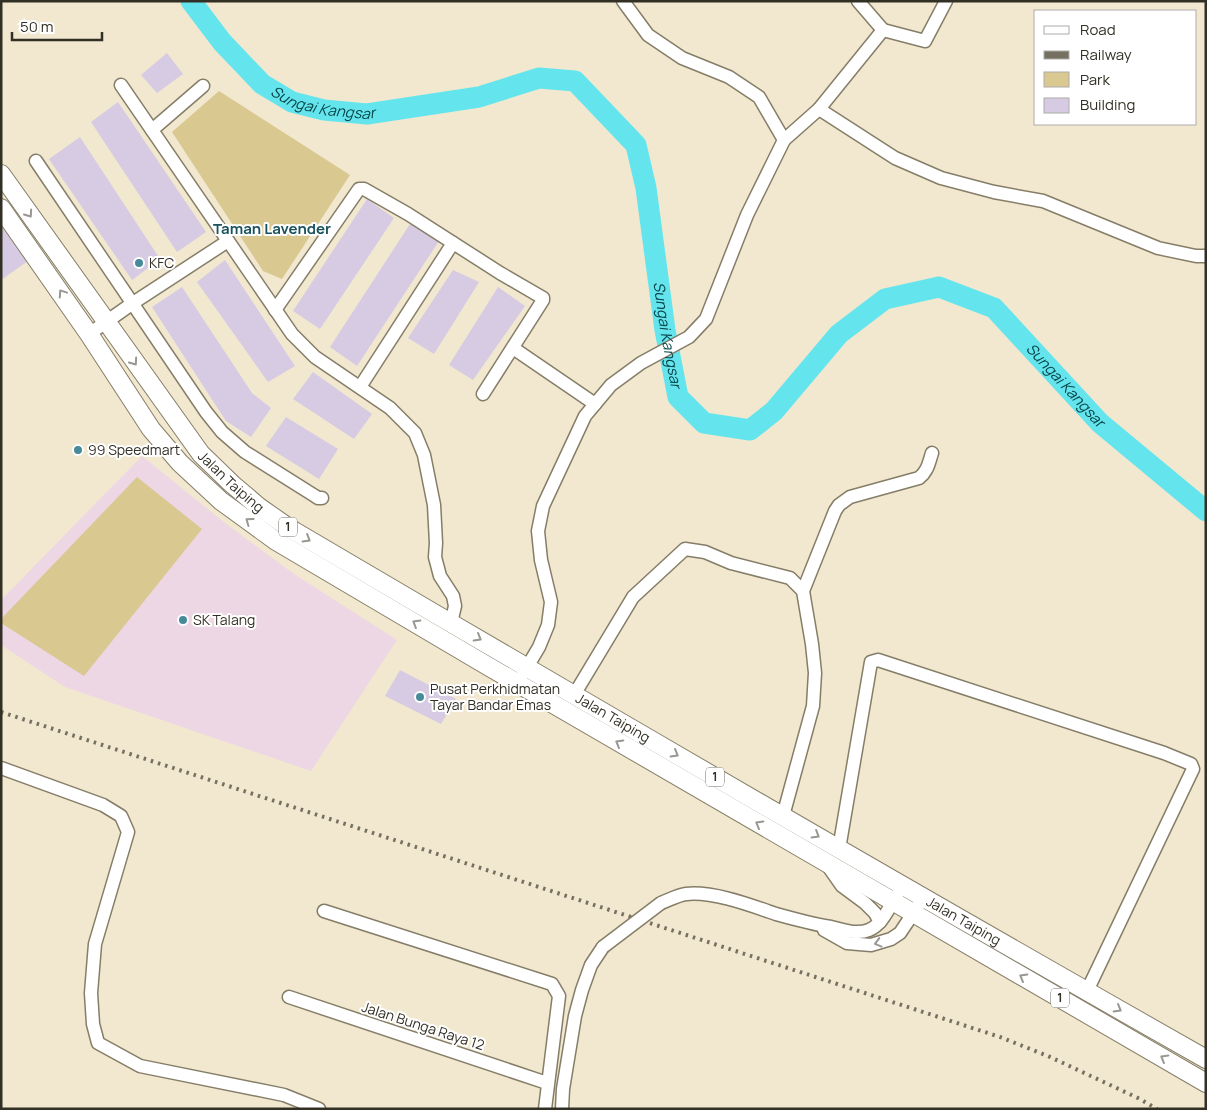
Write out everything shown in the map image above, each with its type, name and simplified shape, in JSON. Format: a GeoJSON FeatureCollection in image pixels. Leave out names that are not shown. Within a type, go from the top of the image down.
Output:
{"type":"FeatureCollection","features":[{"type":"Feature","properties":{"kind":"highway","name":"Jalan Taiping"},"geometry":{"type":"LineString","coordinates":[[1,174],[201,454],[232,484],[260,507],[289,528],[527,668],[1206,1059]]}},
{"type":"Feature","properties":{"kind":"highway","name":"Jalan Taiping"},"geometry":{"type":"LineString","coordinates":[[1,208],[89,334],[151,429],[180,463],[221,501],[276,541],[518,684],[1206,1083]]}},
{"type":"Feature","properties":{"kind":"street"},"geometry":{"type":"LineString","coordinates":[[623,1],[648,35],[682,58],[729,77],[759,97],[784,140]]}},
{"type":"Feature","properties":{"kind":"street"},"geometry":{"type":"LineString","coordinates":[[858,1],[883,30],[925,42],[946,1]]}},
{"type":"Feature","properties":{"kind":"street"},"geometry":{"type":"LineString","coordinates":[[518,684],[539,647],[548,625],[551,602],[541,560],[538,531],[543,506],[585,416],[611,385],[641,363],[689,336],[706,319],[747,215],[784,140],[819,109],[883,30]]}},
{"type":"Feature","properties":{"kind":"street"},"geometry":{"type":"LineString","coordinates":[[121,85],[292,334],[314,357],[390,408],[415,433],[424,455],[434,505],[435,557],[440,576],[453,596],[455,606],[451,623]]}},
{"type":"Feature","properties":{"kind":"street"},"geometry":{"type":"LineString","coordinates":[[152,130],[203,86]]}},
{"type":"Feature","properties":{"kind":"street"},"geometry":{"type":"LineString","coordinates":[[819,109],[895,158],[941,178],[994,192],[1044,201],[1158,248],[1196,256],[1206,256]]}},
{"type":"Feature","properties":{"kind":"street"},"geometry":{"type":"LineString","coordinates":[[36,161],[206,412],[222,432],[245,452],[314,496],[322,498]]}},
{"type":"Feature","properties":{"kind":"street"},"geometry":{"type":"LineString","coordinates":[[275,310],[359,189],[364,189],[408,214],[543,298],[482,394]]}},
{"type":"Feature","properties":{"kind":"street"},"geometry":{"type":"LineString","coordinates":[[89,334],[228,241]]}},
{"type":"Feature","properties":{"kind":"street"},"geometry":{"type":"LineString","coordinates":[[360,387],[453,243]]}},
{"type":"Feature","properties":{"kind":"street"},"geometry":{"type":"LineString","coordinates":[[512,348],[595,404]]}},
{"type":"Feature","properties":{"kind":"street"},"geometry":{"type":"LineString","coordinates":[[784,816],[812,706],[815,673],[803,591],[835,511],[844,500],[850,497],[919,478],[928,468],[932,453]]}},
{"type":"Feature","properties":{"kind":"street"},"geometry":{"type":"LineString","coordinates":[[574,695],[633,597],[685,550],[705,552],[731,563],[790,578],[803,591]]}},
{"type":"Feature","properties":{"kind":"street"},"geometry":{"type":"LineString","coordinates":[[839,849],[871,662],[878,660],[1155,750],[1191,764],[1193,769],[1177,804],[1087,991]]}},
{"type":"Feature","properties":{"kind":"street"},"geometry":{"type":"LineString","coordinates":[[1,768],[102,805],[121,816],[128,832],[95,944],[91,993],[93,1024],[98,1043],[140,1066],[284,1095],[319,1109]]}},
{"type":"Feature","properties":{"kind":"street"},"geometry":{"type":"LineString","coordinates":[[826,862],[842,886],[875,913],[880,922]]}},
{"type":"Feature","properties":{"kind":"street"},"geometry":{"type":"LineString","coordinates":[[562,1109],[563,1089],[575,1016],[591,965],[603,947],[661,903],[686,894],[705,895],[733,900],[813,924],[856,932],[869,930],[880,922],[903,885]]}},
{"type":"Feature","properties":{"kind":"street"},"geometry":{"type":"LineString","coordinates":[[813,924],[847,943],[871,945],[900,934],[924,897]]}},
{"type":"Feature","properties":{"kind":"street"},"geometry":{"type":"LineString","coordinates":[[324,911],[552,984],[559,996],[545,1109]]}},
{"type":"Feature","properties":{"kind":"street","name":"Jalan Bunga Raya 12"},"geometry":{"type":"LineString","coordinates":[[289,997],[547,1083]]}},
{"type":"Feature","properties":{"kind":"shaded area","name":"SK Talang"},"geometry":{"type":"Polygon","coordinates":[[[142,456],[225,523],[294,574],[397,640],[311,771],[65,687],[1,645],[1,600],[142,456]]]}},
{"type":"Feature","properties":{"kind":"green space"},"geometry":{"type":"Polygon","coordinates":[[[219,91],[350,175],[282,279],[263,271],[172,132],[219,91]]]}},
{"type":"Feature","properties":{"kind":"green space"},"geometry":{"type":"Polygon","coordinates":[[[137,477],[202,529],[84,676],[1,623],[1,619],[137,477]]]}},
{"type":"Feature","properties":{"kind":"building"},"geometry":{"type":"Polygon","coordinates":[[[167,53],[183,74],[157,93],[141,75],[167,53]]]}},
{"type":"Feature","properties":{"kind":"building"},"geometry":{"type":"Polygon","coordinates":[[[118,102],[206,232],[177,252],[91,122],[118,102]]]}},
{"type":"Feature","properties":{"kind":"building"},"geometry":{"type":"Polygon","coordinates":[[[80,137],[160,259],[132,280],[49,159],[80,137]]]}},
{"type":"Feature","properties":{"kind":"building"},"geometry":{"type":"Polygon","coordinates":[[[367,199],[394,218],[320,329],[293,311],[367,199]]]}},
{"type":"Feature","properties":{"kind":"building"},"geometry":{"type":"Polygon","coordinates":[[[410,224],[439,241],[357,366],[330,347],[410,224]]]}},
{"type":"Feature","properties":{"kind":"building"},"geometry":{"type":"Polygon","coordinates":[[[1,226],[28,261],[1,280],[1,226]]]}},
{"type":"Feature","properties":{"kind":"building"},"geometry":{"type":"Polygon","coordinates":[[[225,260],[295,366],[268,382],[197,282],[225,260]]]}},
{"type":"Feature","properties":{"kind":"building"},"geometry":{"type":"Polygon","coordinates":[[[453,270],[479,282],[434,354],[408,338],[453,270]]]}},
{"type":"Feature","properties":{"kind":"building"},"geometry":{"type":"Polygon","coordinates":[[[182,287],[252,393],[271,408],[251,437],[226,421],[152,307],[182,287]]]}},
{"type":"Feature","properties":{"kind":"building"},"geometry":{"type":"Polygon","coordinates":[[[498,287],[525,306],[473,380],[449,365],[498,287]]]}},
{"type":"Feature","properties":{"kind":"building"},"geometry":{"type":"Polygon","coordinates":[[[313,372],[372,414],[354,439],[293,399],[313,372]]]}},
{"type":"Feature","properties":{"kind":"building"},"geometry":{"type":"Polygon","coordinates":[[[286,417],[338,449],[319,479],[266,446],[286,417]]]}},
{"type":"Feature","properties":{"kind":"building","name":"Pusat Perkhidmatan Tayar Bandar Emas"},"geometry":{"type":"Polygon","coordinates":[[[400,670],[456,699],[441,724],[385,696],[400,670]]]}},
{"type":"Feature","properties":{"kind":"waterway","name":"Sungai Kangsar"},"geometry":{"type":"LineString","coordinates":[[191,1],[222,42],[262,84],[292,102],[324,110],[367,114],[479,97],[539,78],[575,81],[636,145],[646,188],[665,330],[678,397],[704,423],[750,430],[774,411],[839,334],[885,299],[939,287],[994,308],[1100,423],[1206,511]]}},
{"type":"Feature","properties":{"kind":"railway"},"geometry":{"type":"LineString","coordinates":[[1,712],[1000,1037],[1048,1056],[1140,1099],[1157,1109]]}},
{"type":"Feature","properties":{"kind":"place","name":"KFC"},"geometry":{"type":"Point","coordinates":[139,263]}},
{"type":"Feature","properties":{"kind":"place","name":"99 Speedmart"},"geometry":{"type":"Point","coordinates":[78,450]}},
{"type":"Feature","properties":{"kind":"place","name":"SK Talang"},"geometry":{"type":"Point","coordinates":[183,620]}},
{"type":"Feature","properties":{"kind":"place","name":"Pusat Perkhidmatan Tayar Bandar Emas"},"geometry":{"type":"Point","coordinates":[420,697]}},
{"type":"Feature","properties":{"kind":"district","name":"Taman Lavender"},"geometry":{"type":"Point","coordinates":[272,229]}}]}
